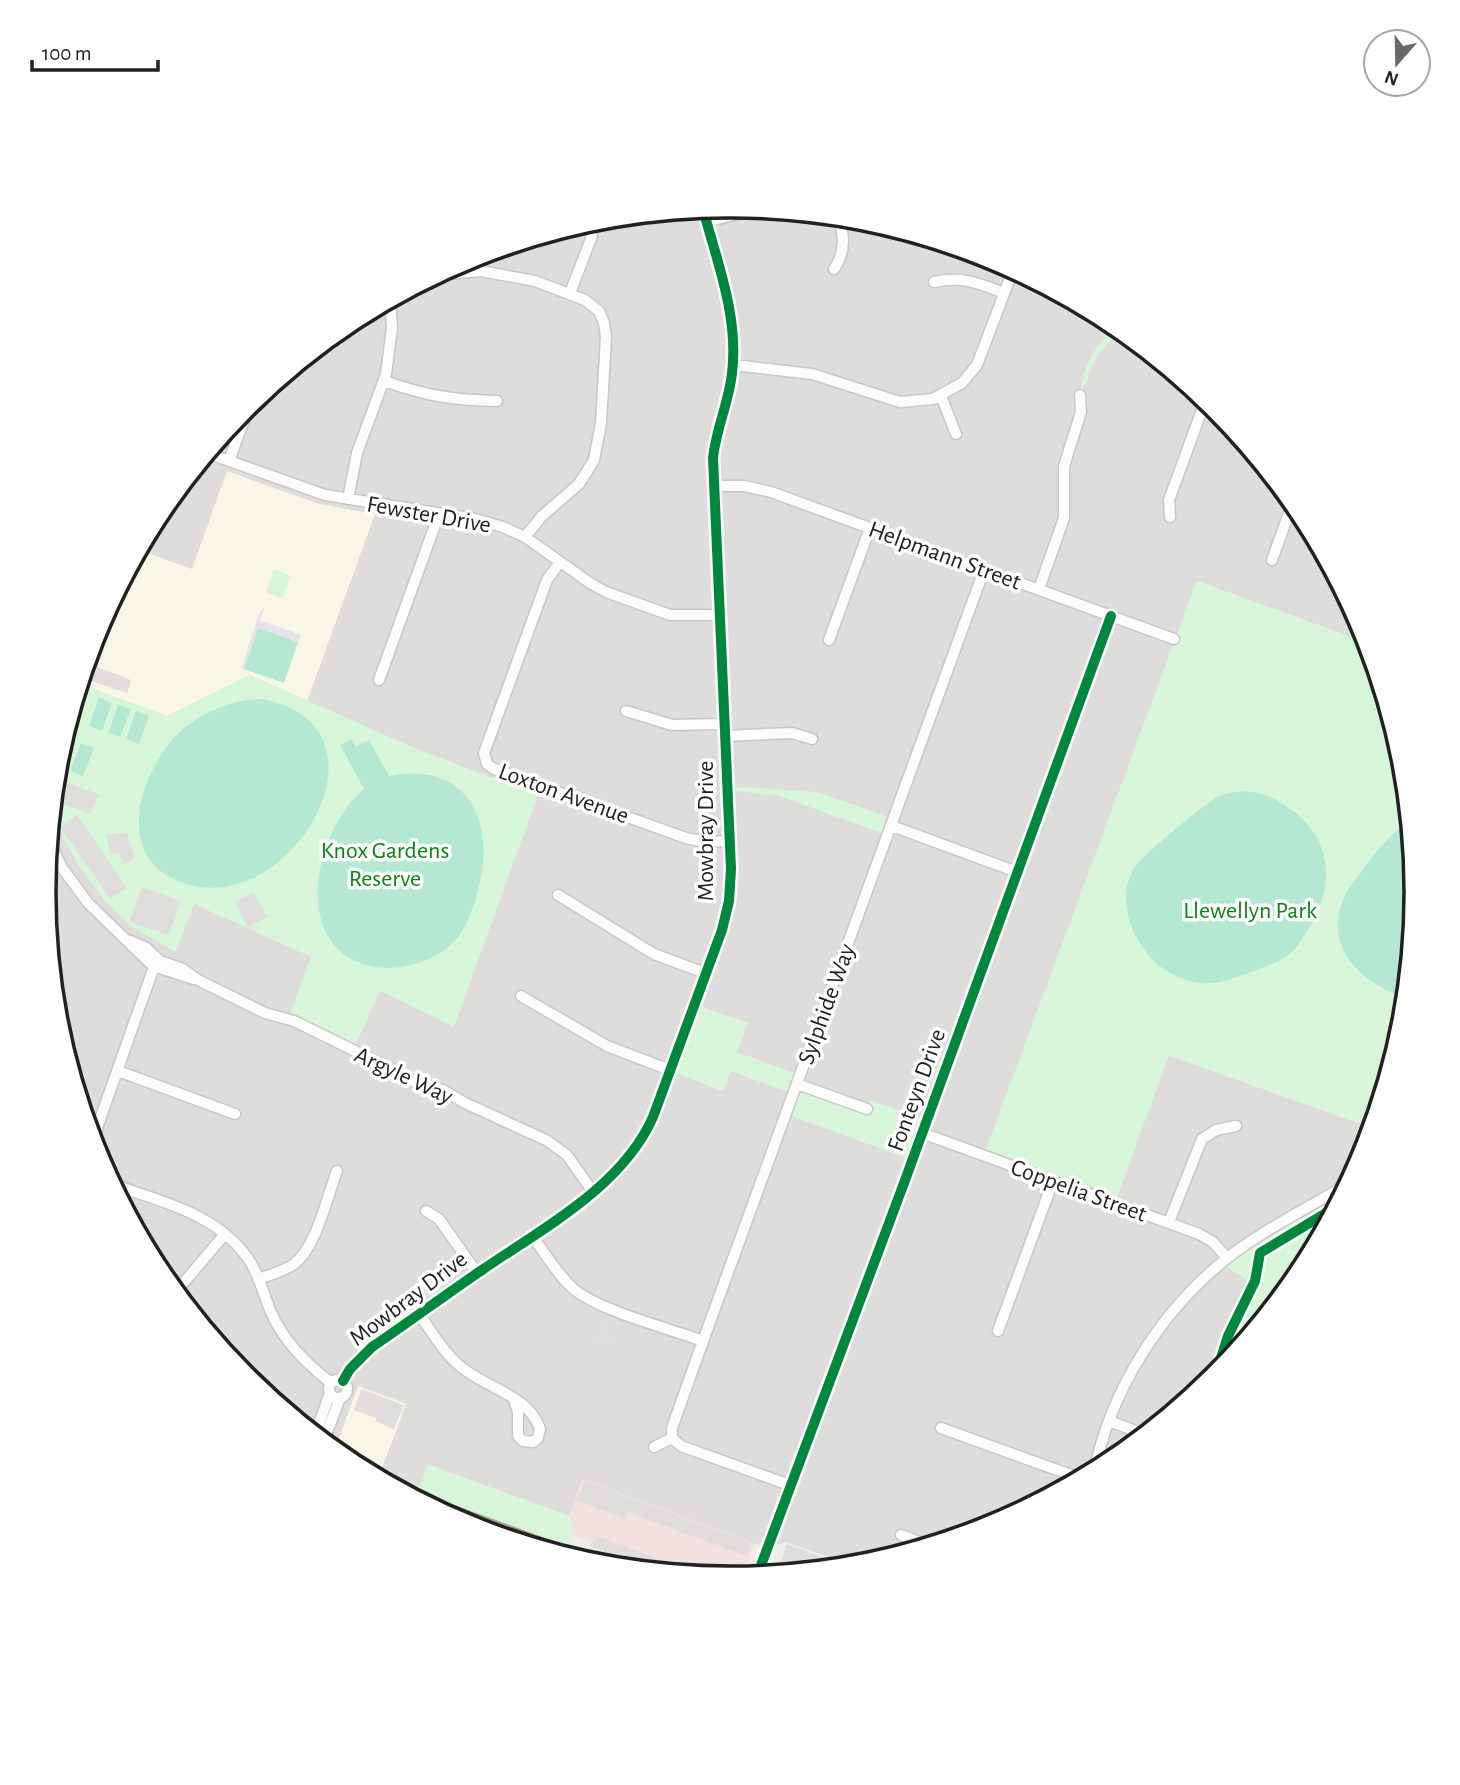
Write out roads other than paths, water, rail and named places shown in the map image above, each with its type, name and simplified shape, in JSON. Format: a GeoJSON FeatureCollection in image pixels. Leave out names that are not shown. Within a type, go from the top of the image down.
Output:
{"type":"FeatureCollection","features":[{"type":"Feature","properties":{"kind":"street"},"geometry":{"type":"LineString","coordinates":[[706,222],[720,218]]}},
{"type":"Feature","properties":{"kind":"street","name":"Mowbray Drive"},"geometry":{"type":"LineString","coordinates":[[325,1431],[336,1389],[350,1369],[372,1347],[532,1236],[617,1172],[643,1138],[728,908],[731,869],[713,486],[715,440],[733,366],[734,347],[731,314],[706,222]]}},
{"type":"Feature","properties":{"kind":"street"},"geometry":{"type":"LineString","coordinates":[[834,269],[841,255],[842,228]]}},
{"type":"Feature","properties":{"kind":"street"},"geometry":{"type":"LineString","coordinates":[[570,293],[592,236]]}},
{"type":"Feature","properties":{"kind":"street"},"geometry":{"type":"LineString","coordinates":[[467,272],[497,273],[535,281],[570,293],[594,306],[606,330],[599,443],[594,460],[572,491],[542,516],[525,537]]}},
{"type":"Feature","properties":{"kind":"street"},"geometry":{"type":"LineString","coordinates":[[934,282],[951,279],[970,281],[1004,293]]}},
{"type":"Feature","properties":{"kind":"street"},"geometry":{"type":"LineString","coordinates":[[733,366],[812,374],[900,402],[918,402],[941,396],[962,383],[977,365],[1009,280]]}},
{"type":"Feature","properties":{"kind":"street"},"geometry":{"type":"LineString","coordinates":[[348,499],[357,453],[384,381],[392,328],[391,310]]}},
{"type":"Feature","properties":{"kind":"street"},"geometry":{"type":"LineString","coordinates":[[384,381],[449,400],[498,401]]}},
{"type":"Feature","properties":{"kind":"street"},"geometry":{"type":"LineString","coordinates":[[1039,589],[1065,518],[1064,466],[1081,412],[1080,395]]}},
{"type":"Feature","properties":{"kind":"street"},"geometry":{"type":"LineString","coordinates":[[941,396],[956,434]]}},
{"type":"Feature","properties":{"kind":"street"},"geometry":{"type":"LineString","coordinates":[[1170,517],[1169,500],[1202,411]]}},
{"type":"Feature","properties":{"kind":"street"},"geometry":{"type":"LineString","coordinates":[[229,461],[240,430]]}},
{"type":"Feature","properties":{"kind":"street","name":"Fewster Drive"},"geometry":{"type":"LineString","coordinates":[[216,456],[316,493],[495,524],[525,537],[598,588],[677,617],[719,615]]}},
{"type":"Feature","properties":{"kind":"street","name":"Helpmann Street"},"geometry":{"type":"LineString","coordinates":[[713,486],[736,485],[761,489],[1174,639]]}},
{"type":"Feature","properties":{"kind":"street"},"geometry":{"type":"LineString","coordinates":[[379,680],[439,514]]}},
{"type":"Feature","properties":{"kind":"street"},"geometry":{"type":"LineString","coordinates":[[1272,560],[1288,515]]}},
{"type":"Feature","properties":{"kind":"street"},"geometry":{"type":"LineString","coordinates":[[829,640],[870,528]]}},
{"type":"Feature","properties":{"kind":"street","name":"Loxton Avenue"},"geometry":{"type":"LineString","coordinates":[[559,562],[547,580],[489,741],[484,757],[487,764],[494,769],[686,838],[705,842],[730,841]]}},
{"type":"Feature","properties":{"kind":"street","name":"Sylphide Way"},"geometry":{"type":"LineString","coordinates":[[672,1438],[671,1428],[984,570]]}},
{"type":"Feature","properties":{"kind":"street","name":"Fonteyn Drive"},"geometry":{"type":"LineString","coordinates":[[761,1565],[1111,616]]}},
{"type":"Feature","properties":{"kind":"street"},"geometry":{"type":"LineString","coordinates":[[626,711],[672,725],[724,723]]}},
{"type":"Feature","properties":{"kind":"street"},"geometry":{"type":"LineString","coordinates":[[726,736],[792,733],[812,739]]}},
{"type":"Feature","properties":{"kind":"street"},"geometry":{"type":"LineString","coordinates":[[892,826],[1017,872]]}},
{"type":"Feature","properties":{"kind":"street"},"geometry":{"type":"LineString","coordinates":[[57,856],[96,912],[158,964],[98,1126]]}},
{"type":"Feature","properties":{"kind":"street"},"geometry":{"type":"LineString","coordinates":[[558,895],[654,954],[705,973]]}},
{"type":"Feature","properties":{"kind":"street","name":"Argyle Way"},"geometry":{"type":"LineString","coordinates":[[158,964],[198,980],[271,1016],[294,1021],[416,1083],[443,1090],[546,1140],[567,1155],[593,1192]]}},
{"type":"Feature","properties":{"kind":"street"},"geometry":{"type":"LineString","coordinates":[[522,996],[612,1049],[670,1070]]}},
{"type":"Feature","properties":{"kind":"street"},"geometry":{"type":"LineString","coordinates":[[118,1071],[235,1114]]}},
{"type":"Feature","properties":{"kind":"street"},"geometry":{"type":"LineString","coordinates":[[797,1084],[867,1109]]}},
{"type":"Feature","properties":{"kind":"street"},"geometry":{"type":"LineString","coordinates":[[1169,1223],[1199,1143],[1210,1132],[1236,1126]]}},
{"type":"Feature","properties":{"kind":"street","name":"Coppelia Street"},"geometry":{"type":"LineString","coordinates":[[922,1133],[1209,1239],[1227,1258]]}},
{"type":"Feature","properties":{"kind":"street"},"geometry":{"type":"LineString","coordinates":[[258,1279],[287,1268],[301,1257],[311,1241],[337,1171]]}},
{"type":"Feature","properties":{"kind":"street"},"geometry":{"type":"LineString","coordinates":[[998,1331],[1053,1181]]}},
{"type":"Feature","properties":{"kind":"street"},"geometry":{"type":"LineString","coordinates":[[125,1189],[201,1217],[225,1234],[245,1254],[270,1310],[287,1340],[312,1368],[336,1389]]}},
{"type":"Feature","properties":{"kind":"street"},"geometry":{"type":"LineString","coordinates":[[1099,1456],[1109,1421],[1126,1382],[1153,1337],[1192,1291],[1227,1258],[1333,1193]]}},
{"type":"Feature","properties":{"kind":"street"},"geometry":{"type":"LineString","coordinates":[[426,1211],[439,1219],[477,1273]]}},
{"type":"Feature","properties":{"kind":"street"},"geometry":{"type":"LineString","coordinates":[[182,1285],[225,1234]]}},
{"type":"Feature","properties":{"kind":"street"},"geometry":{"type":"LineString","coordinates":[[532,1236],[561,1275],[582,1295],[703,1341]]}},
{"type":"Feature","properties":{"kind":"street"},"geometry":{"type":"LineString","coordinates":[[419,1314],[456,1363],[514,1399]]}},
{"type":"Feature","properties":{"kind":"street"},"geometry":{"type":"LineString","coordinates":[[1109,1421],[1135,1431]]}},
{"type":"Feature","properties":{"kind":"street"},"geometry":{"type":"LineString","coordinates":[[941,1428],[1069,1474]]}},
{"type":"Feature","properties":{"kind":"street"},"geometry":{"type":"LineString","coordinates":[[654,1447],[672,1438],[681,1446],[792,1486]]}},
{"type":"Feature","properties":{"kind":"street"},"geometry":{"type":"LineString","coordinates":[[901,1535],[916,1541]]}},
{"type":"Feature","properties":{"kind":"park label","name":"Knox Gardens Reserve"},"geometry":{"type":"Point","coordinates":[385,864]}},
{"type":"Feature","properties":{"kind":"park label","name":"Llewellyn Park"},"geometry":{"type":"Point","coordinates":[1250,910]}}]}
